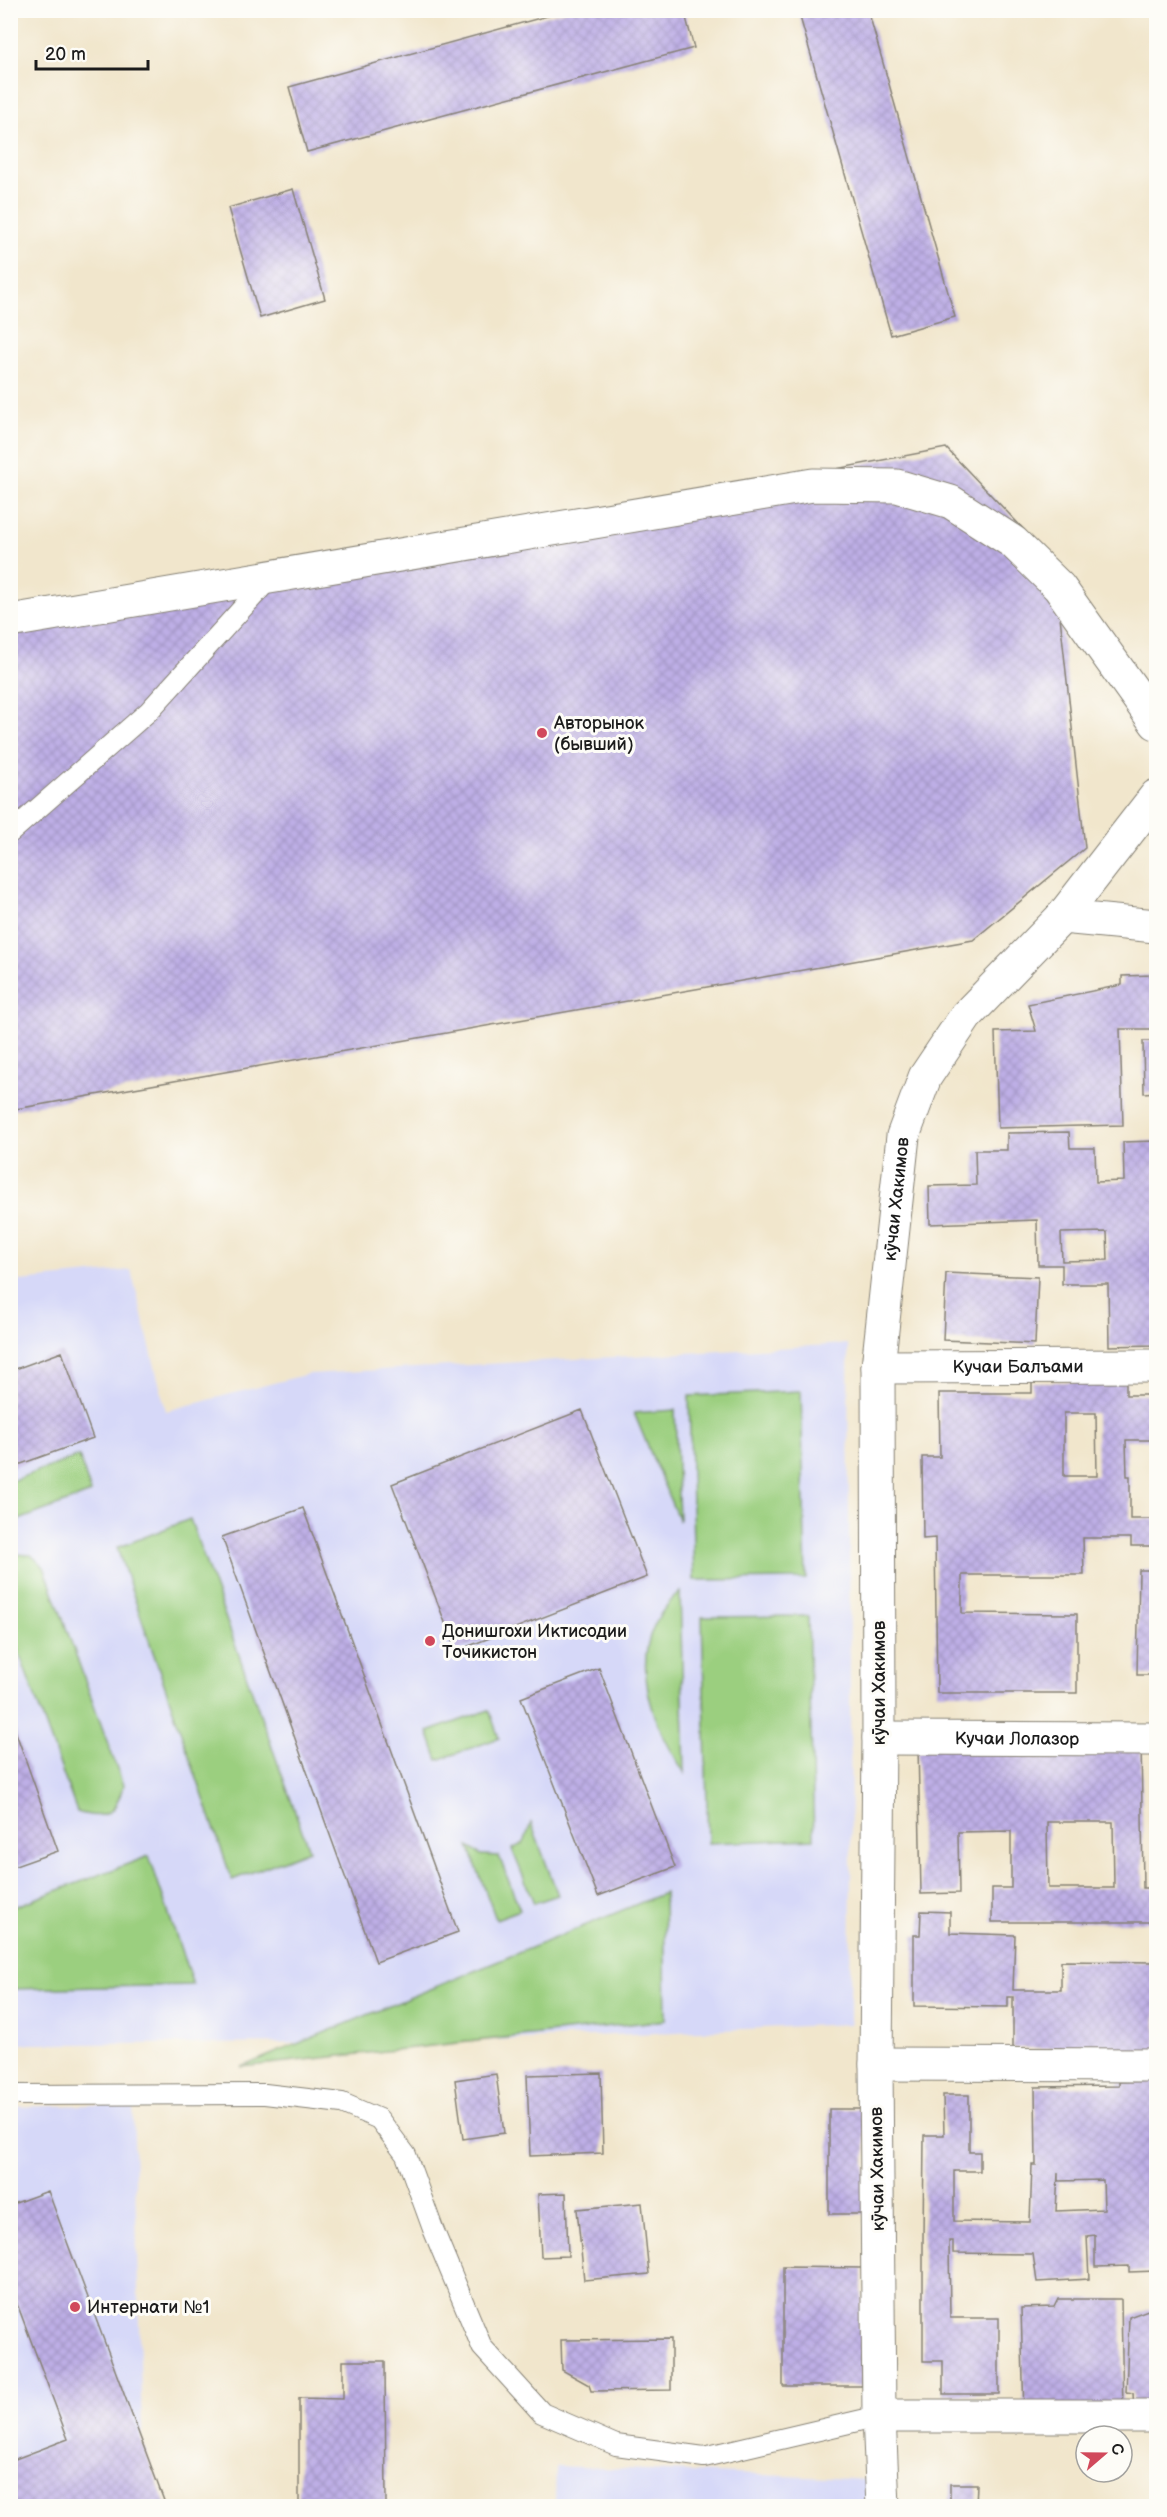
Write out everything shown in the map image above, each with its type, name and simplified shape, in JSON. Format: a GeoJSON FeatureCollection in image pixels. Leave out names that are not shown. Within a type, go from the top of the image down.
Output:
{"type":"FeatureCollection","features":[{"type":"Feature","properties":{"kind":"street"},"geometry":{"type":"LineString","coordinates":[[10,621],[813,485],[897,486],[951,502],[1013,542],[1059,587],[1156,723]]}},
{"type":"Feature","properties":{"kind":"street","name":"кӯчаи Хакимов"},"geometry":{"type":"LineString","coordinates":[[883,2506],[879,2416],[876,2064],[879,1738],[878,1367],[903,1136],[925,1077],[966,1016],[1062,917],[1156,795]]}},
{"type":"Feature","properties":{"kind":"street"},"geometry":{"type":"LineString","coordinates":[[1062,917],[1156,926]]}},
{"type":"Feature","properties":{"kind":"street","name":"Кучаи Балъами"},"geometry":{"type":"LineString","coordinates":[[878,1367],[1156,1366]]}},
{"type":"Feature","properties":{"kind":"street","name":"Кучаи Лолазор"},"geometry":{"type":"LineString","coordinates":[[879,1738],[1156,1740]]}},
{"type":"Feature","properties":{"kind":"street"},"geometry":{"type":"LineString","coordinates":[[876,2064],[1156,2065]]}},
{"type":"Feature","properties":{"kind":"street"},"geometry":{"type":"LineString","coordinates":[[879,2416],[1156,2416]]}},
{"type":"Feature","properties":{"kind":"lane"},"geometry":{"type":"LineString","coordinates":[[10,833],[149,711],[272,576]]}},
{"type":"Feature","properties":{"kind":"lane"},"geometry":{"type":"LineString","coordinates":[[10,2095],[265,2094],[342,2103],[379,2119],[406,2156],[433,2229],[482,2347],[543,2413],[616,2445],[704,2457],[879,2416]]}},
{"type":"Feature","properties":{"kind":"shaded area","name":"Донишгохи Иктисодии Точикистон"},"geometry":{"type":"Polygon","coordinates":[[[131,1270],[166,1411],[308,1374],[848,1344],[850,2024],[437,2043],[11,2044],[10,1282],[131,1270]]]}},
{"type":"Feature","properties":{"kind":"shaded area","name":"Интернати №1"},"geometry":{"type":"Polygon","coordinates":[[[133,2104],[144,2506],[11,2506],[10,2107],[133,2104]]]}},
{"type":"Feature","properties":{"kind":"shaded area"},"geometry":{"type":"Polygon","coordinates":[[[556,2466],[872,2480],[872,2506],[555,2506],[556,2466]]]}},
{"type":"Feature","properties":{"kind":"green space"},"geometry":{"type":"Polygon","coordinates":[[[801,1391],[806,1579],[694,1580],[689,1396],[801,1391]]]}},
{"type":"Feature","properties":{"kind":"green space"},"geometry":{"type":"Polygon","coordinates":[[[675,1410],[679,1521],[634,1413],[675,1410]]]}},
{"type":"Feature","properties":{"kind":"green space"},"geometry":{"type":"Polygon","coordinates":[[[79,1456],[91,1493],[11,1523],[11,1481],[79,1456]]]}},
{"type":"Feature","properties":{"kind":"green space"},"geometry":{"type":"Polygon","coordinates":[[[190,1519],[309,1850],[232,1880],[117,1548],[190,1519]]]}},
{"type":"Feature","properties":{"kind":"green space"},"geometry":{"type":"Polygon","coordinates":[[[14,1554],[31,1555],[44,1567],[123,1785],[113,1808],[102,1815],[95,1816],[77,1812],[11,1631],[10,1557],[14,1554]]]}},
{"type":"Feature","properties":{"kind":"green space"},"geometry":{"type":"Polygon","coordinates":[[[680,1592],[685,1773],[660,1729],[647,1681],[646,1657],[651,1634],[662,1612],[680,1592]]]}},
{"type":"Feature","properties":{"kind":"green space"},"geometry":{"type":"Polygon","coordinates":[[[808,1616],[814,1839],[708,1843],[702,1617],[808,1616]]]}},
{"type":"Feature","properties":{"kind":"green space"},"geometry":{"type":"Polygon","coordinates":[[[489,1710],[499,1738],[438,1760],[428,1732],[489,1710]]]}},
{"type":"Feature","properties":{"kind":"green space"},"geometry":{"type":"Polygon","coordinates":[[[531,1823],[558,1895],[534,1903],[512,1849],[524,1843],[531,1823]]]}},
{"type":"Feature","properties":{"kind":"green space"},"geometry":{"type":"Polygon","coordinates":[[[469,1847],[481,1855],[499,1856],[520,1910],[496,1919],[469,1847]]]}},
{"type":"Feature","properties":{"kind":"green space"},"geometry":{"type":"Polygon","coordinates":[[[149,1856],[193,1985],[11,1989],[11,1908],[149,1856]]]}},
{"type":"Feature","properties":{"kind":"green space"},"geometry":{"type":"Polygon","coordinates":[[[664,1893],[666,2020],[241,2067],[664,1893]]]}},
{"type":"Feature","properties":{"kind":"building"},"geometry":{"type":"Polygon","coordinates":[[[569,10],[684,10],[694,48],[307,152],[289,87],[569,10]]]}},
{"type":"Feature","properties":{"kind":"building"},"geometry":{"type":"Polygon","coordinates":[[[798,10],[868,10],[955,317],[891,335],[798,10]]]}},
{"type":"Feature","properties":{"kind":"building"},"geometry":{"type":"Polygon","coordinates":[[[293,189],[325,299],[260,318],[228,208],[293,189]]]}},
{"type":"Feature","properties":{"kind":"building","name":"Авторынок (бывший)"},"geometry":{"type":"Polygon","coordinates":[[[946,448],[1054,561],[1085,848],[973,940],[10,1110],[10,618],[272,576],[946,448]]]}},
{"type":"Feature","properties":{"kind":"building"},"geometry":{"type":"Polygon","coordinates":[[[1154,968],[1156,968],[1156,1029],[1120,1029],[1123,1125],[998,1128],[995,1032],[1036,1031],[1028,1004],[1122,985],[1122,976],[1154,975],[1154,968]]]}},
{"type":"Feature","properties":{"kind":"building"},"geometry":{"type":"Polygon","coordinates":[[[1143,1041],[1156,1041],[1156,1092],[1144,1093],[1143,1041]]]}},
{"type":"Feature","properties":{"kind":"building"},"geometry":{"type":"Polygon","coordinates":[[[1069,1132],[1070,1148],[1095,1148],[1096,1182],[1124,1181],[1123,1142],[1156,1141],[1156,1345],[1109,1346],[1108,1284],[1062,1284],[1062,1265],[1038,1265],[1037,1220],[930,1224],[929,1186],[976,1185],[975,1150],[1007,1150],[1007,1133],[1069,1132]],[[1107,1232],[1061,1233],[1062,1261],[1108,1260],[1107,1232]]]}},
{"type":"Feature","properties":{"kind":"building"},"geometry":{"type":"Polygon","coordinates":[[[946,1273],[1038,1277],[1035,1344],[943,1340],[946,1273]]]}},
{"type":"Feature","properties":{"kind":"building"},"geometry":{"type":"Polygon","coordinates":[[[62,1352],[93,1438],[10,1468],[10,1371],[62,1352]]]}},
{"type":"Feature","properties":{"kind":"building"},"geometry":{"type":"Polygon","coordinates":[[[1032,1382],[1126,1382],[1126,1395],[1156,1395],[1156,1440],[1126,1440],[1127,1476],[1130,1476],[1130,1519],[1156,1519],[1156,1546],[1131,1546],[1131,1538],[1083,1538],[1084,1575],[962,1575],[962,1613],[1077,1614],[1077,1693],[937,1693],[935,1538],[923,1539],[922,1457],[940,1457],[939,1393],[1032,1393],[1032,1382]],[[1064,1413],[1064,1476],[1097,1476],[1096,1413],[1064,1413]]]}},
{"type":"Feature","properties":{"kind":"building"},"geometry":{"type":"Polygon","coordinates":[[[582,1410],[647,1577],[456,1651],[392,1484],[582,1410]]]}},
{"type":"Feature","properties":{"kind":"building"},"geometry":{"type":"Polygon","coordinates":[[[303,1508],[458,1932],[376,1962],[222,1537],[303,1508]]]}},
{"type":"Feature","properties":{"kind":"building"},"geometry":{"type":"Polygon","coordinates":[[[1139,1570],[1156,1570],[1156,1675],[1137,1675],[1139,1570]]]}},
{"type":"Feature","properties":{"kind":"building"},"geometry":{"type":"Polygon","coordinates":[[[599,1668],[675,1867],[598,1896],[521,1698],[599,1668]]]}},
{"type":"Feature","properties":{"kind":"building"},"geometry":{"type":"Polygon","coordinates":[[[10,1716],[58,1851],[10,1868],[10,1716]]]}},
{"type":"Feature","properties":{"kind":"building"},"geometry":{"type":"Polygon","coordinates":[[[1141,1735],[1143,1888],[1156,1888],[1156,1922],[992,1922],[992,1888],[1011,1888],[1011,1831],[958,1832],[959,1893],[921,1894],[918,1745],[1141,1735]],[[1047,1822],[1048,1888],[1114,1888],[1113,1822],[1047,1822]]]}},
{"type":"Feature","properties":{"kind":"building"},"geometry":{"type":"Polygon","coordinates":[[[921,1911],[950,1912],[950,1933],[1015,1935],[1013,1990],[1061,1990],[1061,1961],[1156,1962],[1156,2053],[1061,2052],[1061,2048],[1013,2048],[1013,1997],[1008,1997],[1008,2007],[914,2006],[914,1935],[920,1935],[921,1911]]]}},
{"type":"Feature","properties":{"kind":"building"},"geometry":{"type":"Polygon","coordinates":[[[601,2073],[603,2153],[530,2156],[527,2075],[601,2073]]]}},
{"type":"Feature","properties":{"kind":"building"},"geometry":{"type":"Polygon","coordinates":[[[496,2074],[504,2133],[463,2139],[455,2080],[496,2074]]]}},
{"type":"Feature","properties":{"kind":"building"},"geometry":{"type":"Polygon","coordinates":[[[1156,2081],[1156,2271],[1129,2272],[1129,2266],[1095,2267],[1095,2235],[1087,2236],[1089,2279],[1037,2282],[1033,2254],[953,2253],[953,2241],[949,2241],[950,2318],[999,2318],[999,2394],[943,2394],[943,2361],[923,2361],[923,2240],[924,2135],[944,2135],[943,2095],[969,2095],[969,2152],[980,2152],[980,2171],[954,2171],[954,2221],[1030,2222],[1032,2165],[1036,2165],[1035,2087],[1119,2086],[1119,2082],[1156,2081]],[[1058,2173],[1056,2211],[1104,2209],[1103,2180],[1058,2181],[1058,2173]]]}},
{"type":"Feature","properties":{"kind":"building"},"geometry":{"type":"Polygon","coordinates":[[[829,2109],[865,2109],[865,2214],[829,2214],[829,2109]]]}},
{"type":"Feature","properties":{"kind":"building"},"geometry":{"type":"Polygon","coordinates":[[[48,2191],[166,2506],[10,2506],[10,2461],[68,2439],[10,2285],[10,2205],[48,2191]]]}},
{"type":"Feature","properties":{"kind":"building"},"geometry":{"type":"Polygon","coordinates":[[[566,2193],[568,2256],[541,2257],[538,2194],[566,2193]]]}},
{"type":"Feature","properties":{"kind":"building"},"geometry":{"type":"Polygon","coordinates":[[[642,2203],[649,2274],[584,2280],[577,2209],[642,2203]]]}},
{"type":"Feature","properties":{"kind":"building"},"geometry":{"type":"Polygon","coordinates":[[[783,2267],[862,2268],[862,2386],[783,2386],[783,2267]]]}},
{"type":"Feature","properties":{"kind":"building"},"geometry":{"type":"Polygon","coordinates":[[[1058,2299],[1121,2299],[1123,2413],[1024,2415],[1021,2308],[1054,2307],[1058,2299]]]}},
{"type":"Feature","properties":{"kind":"building"},"geometry":{"type":"Polygon","coordinates":[[[1156,2307],[1156,2410],[1134,2410],[1133,2393],[1126,2392],[1129,2317],[1156,2307]]]}},
{"type":"Feature","properties":{"kind":"building"},"geometry":{"type":"Polygon","coordinates":[[[671,2339],[671,2390],[591,2391],[589,2385],[562,2370],[561,2340],[671,2339]]]}},
{"type":"Feature","properties":{"kind":"building"},"geometry":{"type":"Polygon","coordinates":[[[343,2361],[385,2361],[386,2506],[299,2506],[299,2398],[343,2399],[343,2361]]]}},
{"type":"Feature","properties":{"kind":"building"},"geometry":{"type":"Polygon","coordinates":[[[950,2484],[977,2484],[976,2506],[950,2506],[950,2484]]]}},
{"type":"Feature","properties":{"kind":"place","name":"Авторынок (бывший)"},"geometry":{"type":"Point","coordinates":[542,733]}},
{"type":"Feature","properties":{"kind":"place","name":"Донишгохи Иктисодии Точикистон"},"geometry":{"type":"Point","coordinates":[430,1641]}},
{"type":"Feature","properties":{"kind":"place","name":"Интернати №1"},"geometry":{"type":"Point","coordinates":[75,2307]}}]}
